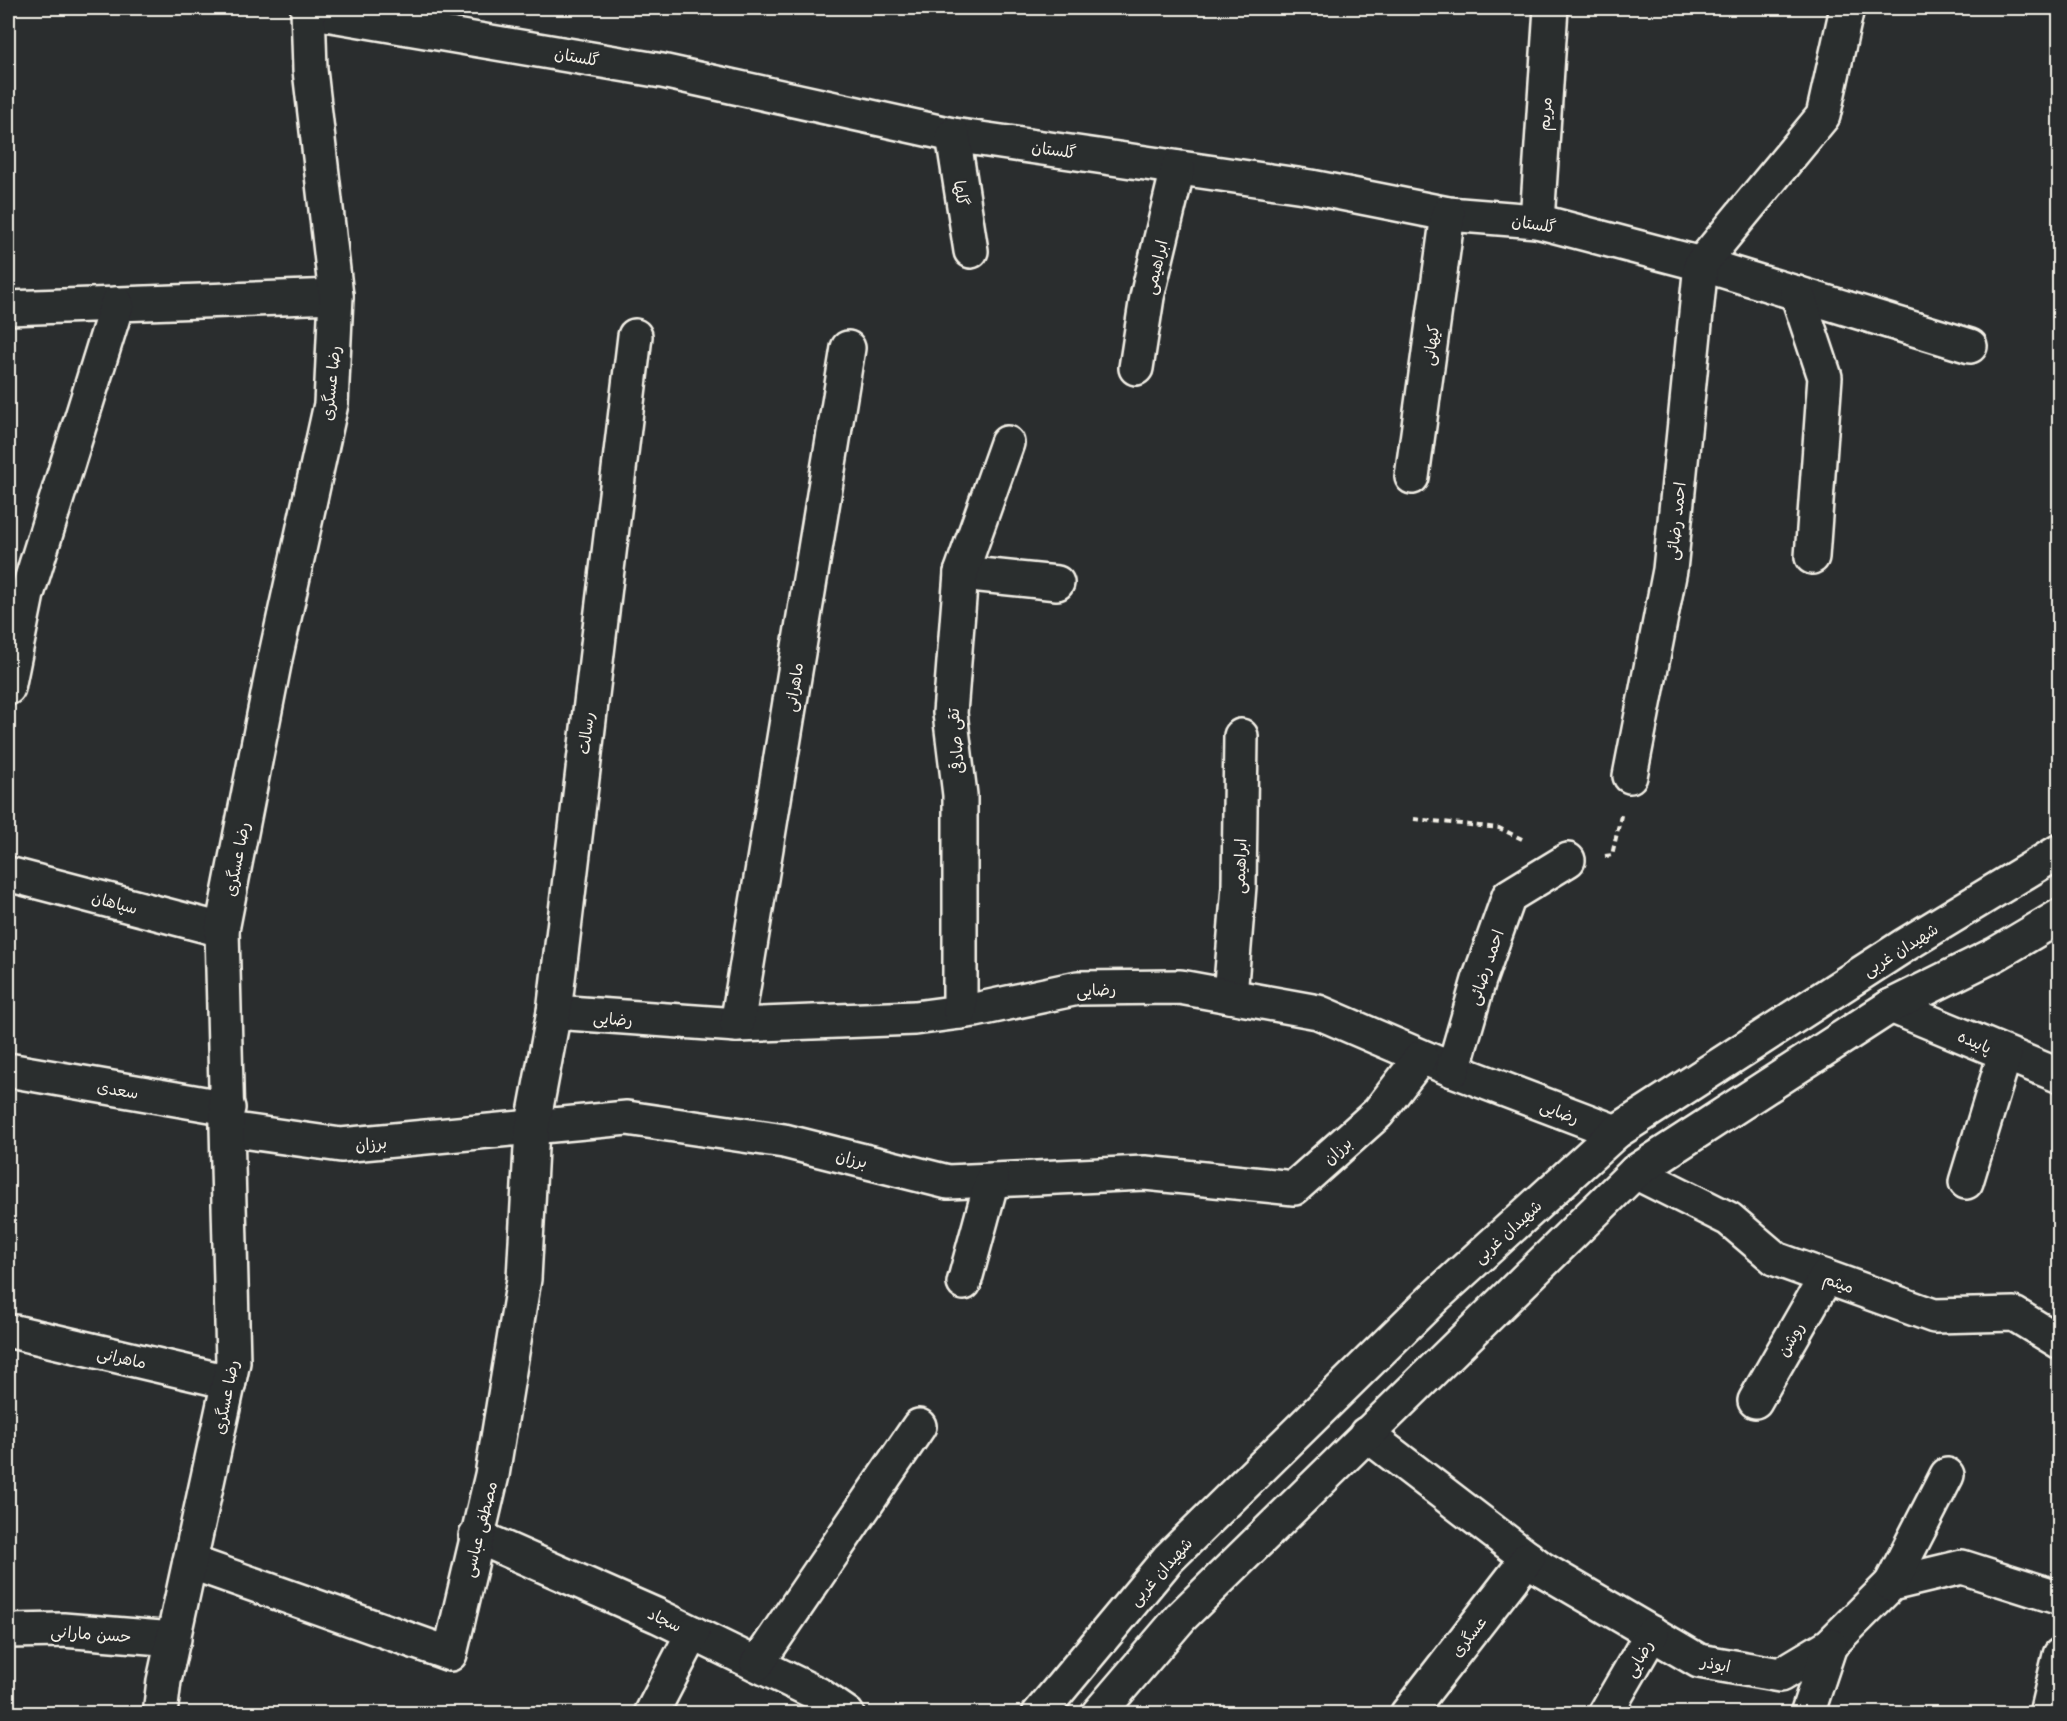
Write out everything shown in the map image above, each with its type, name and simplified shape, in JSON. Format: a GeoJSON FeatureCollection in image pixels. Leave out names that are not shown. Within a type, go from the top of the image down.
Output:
{"type":"FeatureCollection","features":[{"type":"Feature","properties":{"kind":"street","name":"مریم"},"geometry":{"type":"LineString","coordinates":[[1538,221],[1551,8]]}},
{"type":"Feature","properties":{"kind":"street"},"geometry":{"type":"LineString","coordinates":[[1701,264],[1823,116],[1847,8]]}},
{"type":"Feature","properties":{"kind":"street","name":"گلستان"},"geometry":{"type":"LineString","coordinates":[[308,9],[662,71],[953,135],[1311,187],[1448,214],[1538,221],[1701,264],[1970,346]]}},
{"type":"Feature","properties":{"kind":"street","name":"رضا عسگری"},"geometry":{"type":"LineString","coordinates":[[160,1713],[164,1681],[233,1362],[222,930],[275,659],[331,404],[336,296],[310,70],[308,9]]}},
{"type":"Feature","properties":{"kind":"street","name":"گلها"},"geometry":{"type":"LineString","coordinates":[[953,135],[970,251]]}},
{"type":"Feature","properties":{"kind":"street","name":"ابراهیمی"},"geometry":{"type":"LineString","coordinates":[[1136,368],[1147,297],[1178,168]]}},
{"type":"Feature","properties":{"kind":"street","name":"کیهانی"},"geometry":{"type":"LineString","coordinates":[[1412,477],[1448,214]]}},
{"type":"Feature","properties":{"kind":"street","name":"احمد رضائی"},"geometry":{"type":"LineString","coordinates":[[1630,776],[1670,570],[1701,264]]}},
{"type":"Feature","properties":{"kind":"street"},"geometry":{"type":"LineString","coordinates":[[1797,293],[1825,377],[1812,557]]}},
{"type":"Feature","properties":{"kind":"street"},"geometry":{"type":"LineString","coordinates":[[8,308],[336,296]]}},
{"type":"Feature","properties":{"kind":"street"},"geometry":{"type":"LineString","coordinates":[[8,688],[27,594],[117,304]]}},
{"type":"Feature","properties":{"kind":"street","name":"رسالت"},"geometry":{"type":"LineString","coordinates":[[532,1129],[554,1012],[635,336]]}},
{"type":"Feature","properties":{"kind":"street","name":"ماهرانی"},"geometry":{"type":"LineString","coordinates":[[737,1025],[848,348]]}},
{"type":"Feature","properties":{"kind":"street","name":"تقی صادقی"},"geometry":{"type":"LineString","coordinates":[[960,1012],[960,795],[950,713],[961,573],[1007,442]]}},
{"type":"Feature","properties":{"kind":"street"},"geometry":{"type":"LineString","coordinates":[[961,573],[1058,583]]}},
{"type":"Feature","properties":{"kind":"street","name":"ابراهیمی"},"geometry":{"type":"LineString","coordinates":[[1230,996],[1239,886],[1241,736]]}},
{"type":"Feature","properties":{"kind":"street","name":"شهیدان غربی"},"geometry":{"type":"LineString","coordinates":[[1039,1713],[1168,1559],[1436,1296],[1616,1132],[1905,945],[2060,851]]}},
{"type":"Feature","properties":{"kind":"street","name":"احمد رضائی"},"geometry":{"type":"LineString","coordinates":[[1453,1070],[1479,980],[1509,896],[1568,860]]}},
{"type":"Feature","properties":{"kind":"street","name":"سپاهان"},"geometry":{"type":"LineString","coordinates":[[8,874],[222,930]]}},
{"type":"Feature","properties":{"kind":"street"},"geometry":{"type":"LineString","coordinates":[[1098,1713],[1181,1617],[1635,1172],[1891,1006],[1996,954],[2060,916]]}},
{"type":"Feature","properties":{"kind":"street","name":"رضایی"},"geometry":{"type":"LineString","coordinates":[[554,1012],[737,1025],[915,1018],[960,1012],[1078,988],[1180,987],[1318,1012],[1453,1070],[1616,1132]]}},
{"type":"Feature","properties":{"kind":"street","name":"پابیده"},"geometry":{"type":"LineString","coordinates":[[1891,1006],[2060,1077]]}},
{"type":"Feature","properties":{"kind":"street"},"geometry":{"type":"LineString","coordinates":[[1966,1182],[2005,1054]]}},
{"type":"Feature","properties":{"kind":"street","name":"برزان"},"geometry":{"type":"LineString","coordinates":[[228,1119],[341,1145],[532,1129],[627,1118],[784,1141],[948,1182],[1145,1173],[1294,1188],[1378,1113],[1421,1057]]}},
{"type":"Feature","properties":{"kind":"street","name":"سعدی"},"geometry":{"type":"LineString","coordinates":[[8,1070],[228,1119]]}},
{"type":"Feature","properties":{"kind":"street","name":"مصطفی عباسی"},"geometry":{"type":"LineString","coordinates":[[190,1562],[450,1654],[492,1475],[524,1279],[532,1129]]}},
{"type":"Feature","properties":{"kind":"street","name":"میثم"},"geometry":{"type":"LineString","coordinates":[[1635,1172],[1729,1219],[1776,1259],[1934,1316],[2014,1314],[2060,1342]]}},
{"type":"Feature","properties":{"kind":"street"},"geometry":{"type":"LineString","coordinates":[[964,1283],[992,1180]]}},
{"type":"Feature","properties":{"kind":"street","name":"روشن"},"geometry":{"type":"LineString","coordinates":[[1755,1401],[1826,1277]]}},
{"type":"Feature","properties":{"kind":"street","name":"ماهرانی"},"geometry":{"type":"LineString","coordinates":[[15,1332],[229,1382]]}},
{"type":"Feature","properties":{"kind":"street"},"geometry":{"type":"LineString","coordinates":[[758,1664],[919,1426]]}},
{"type":"Feature","properties":{"kind":"street","name":"ابوذر"},"geometry":{"type":"LineString","coordinates":[[1366,1434],[1528,1558],[1699,1661],[1780,1675],[1830,1645],[1891,1584]]}},
{"type":"Feature","properties":{"kind":"street"},"geometry":{"type":"LineString","coordinates":[[1891,1584],[1947,1475]]}},
{"type":"Feature","properties":{"kind":"street","name":"سجاد"},"geometry":{"type":"LineString","coordinates":[[476,1536],[758,1664],[818,1694],[847,1713]]}},
{"type":"Feature","properties":{"kind":"street","name":"عسگری"},"geometry":{"type":"LineString","coordinates":[[1407,1713],[1528,1558]]}},
{"type":"Feature","properties":{"kind":"street"},"geometry":{"type":"LineString","coordinates":[[1891,1584],[1962,1567],[2060,1598]]}},
{"type":"Feature","properties":{"kind":"street","name":"حسن مارانی"},"geometry":{"type":"LineString","coordinates":[[8,1630],[63,1630],[174,1639]]}},
{"type":"Feature","properties":{"kind":"street"},"geometry":{"type":"LineString","coordinates":[[651,1713],[693,1633]]}},
{"type":"Feature","properties":{"kind":"street","name":"رضایی"},"geometry":{"type":"LineString","coordinates":[[1605,1713],[1652,1633]]}},
{"type":"Feature","properties":{"kind":"street"},"geometry":{"type":"LineString","coordinates":[[1808,1713],[1830,1645]]}},
{"type":"Feature","properties":{"kind":"street"},"geometry":{"type":"LineString","coordinates":[[2046,1713],[2060,1654]]}}]}
